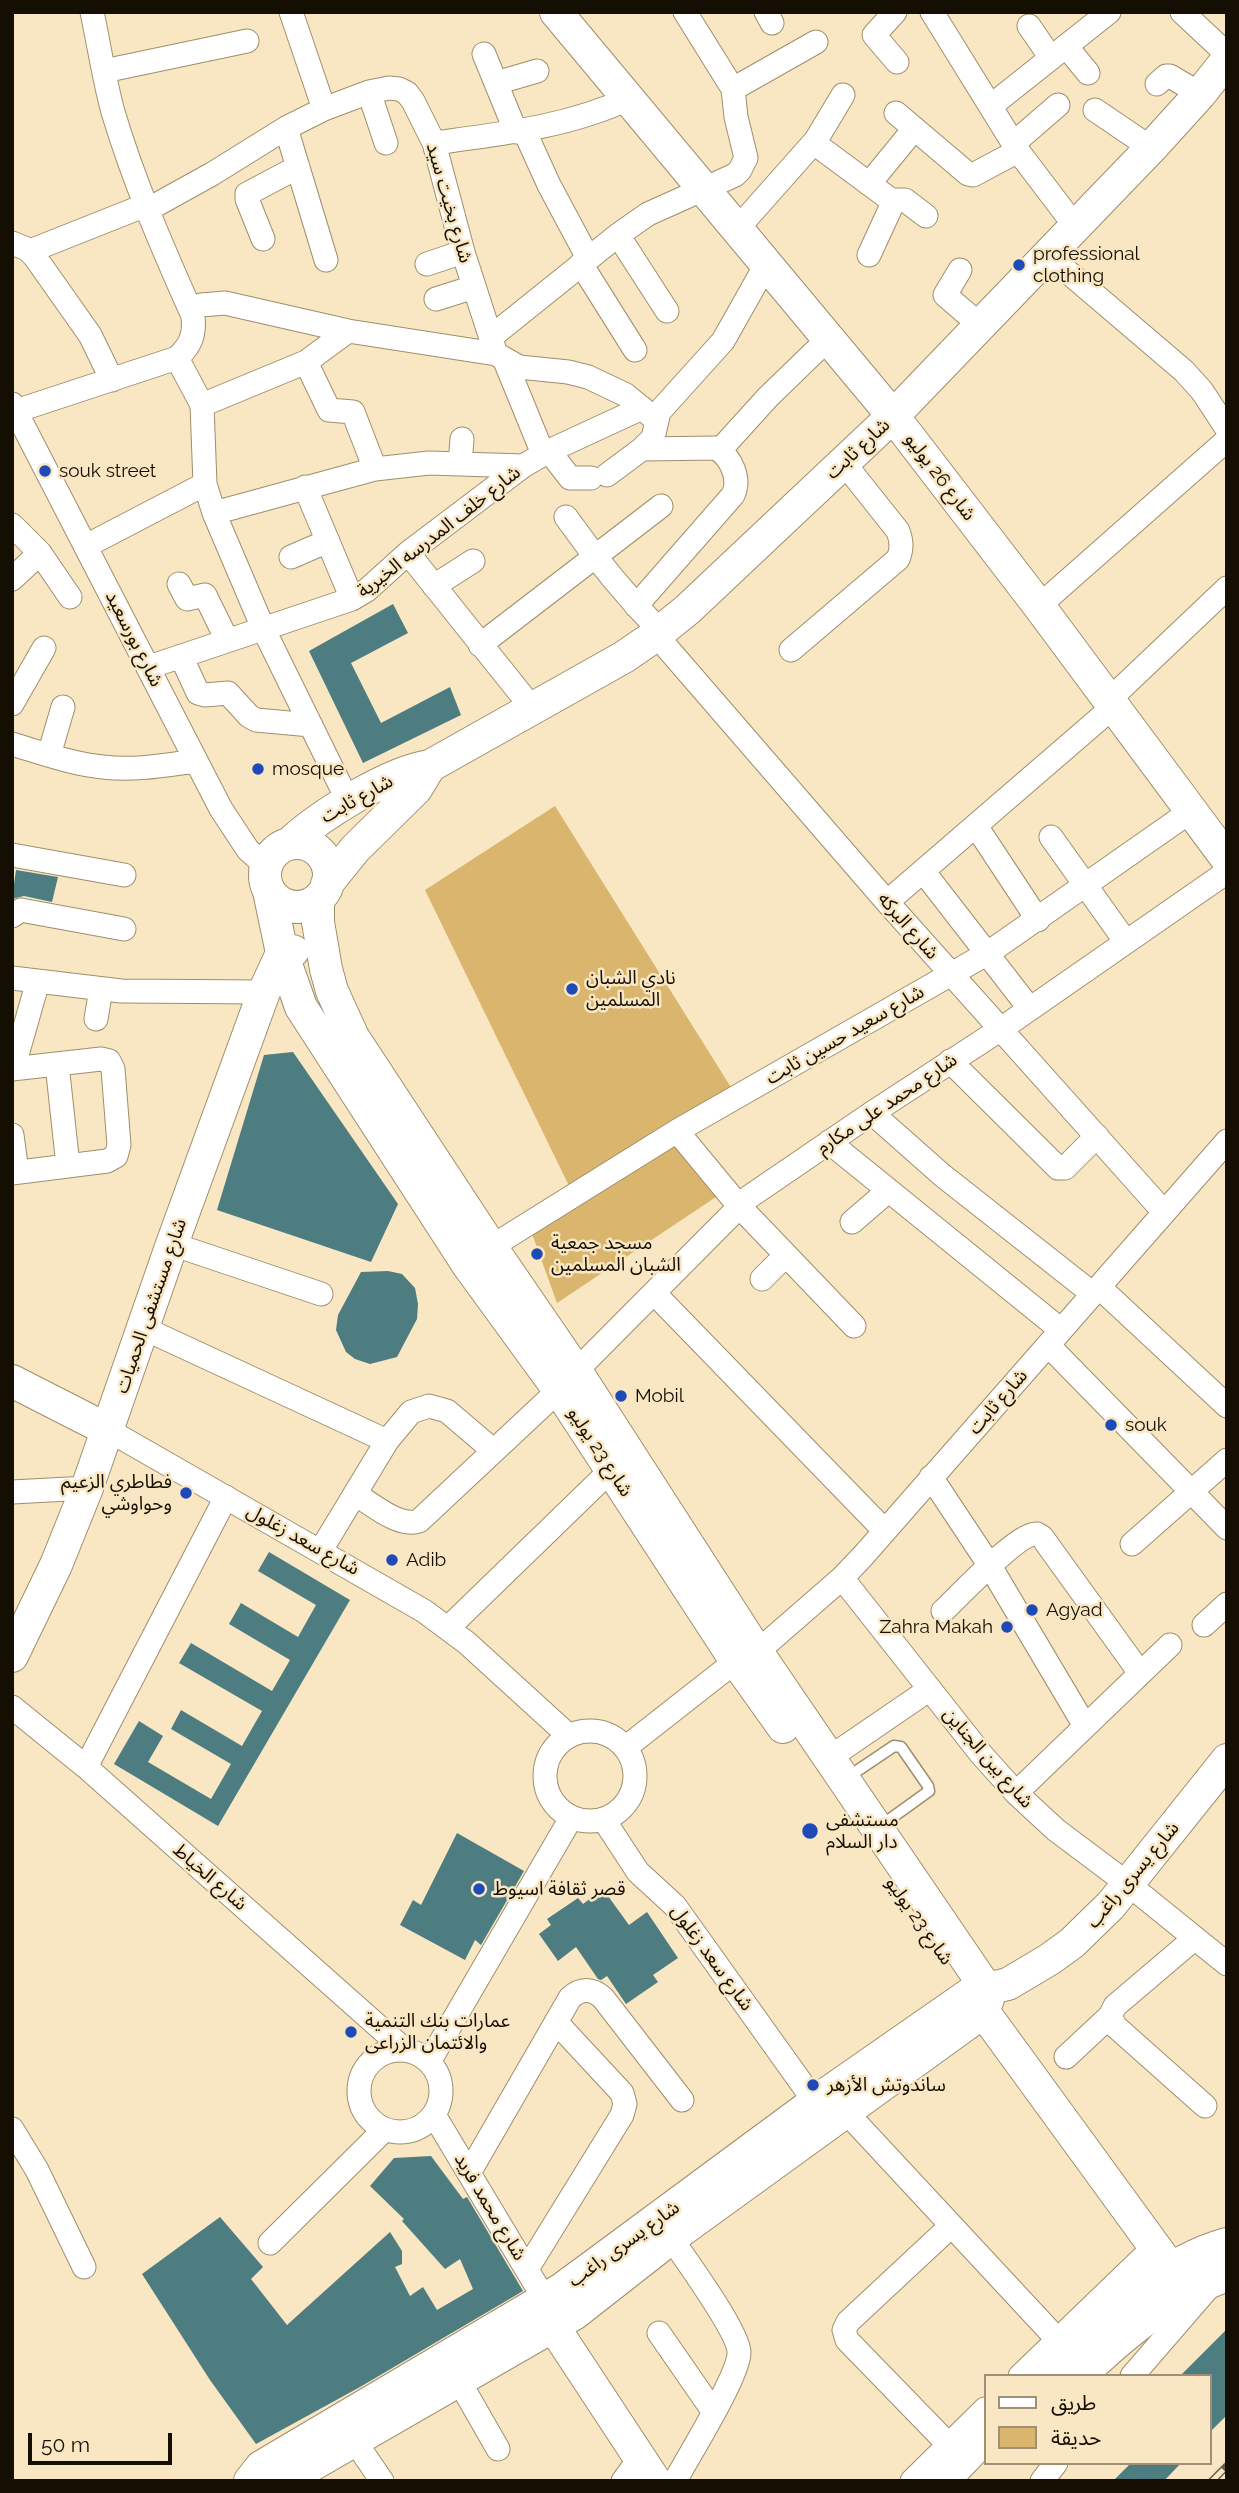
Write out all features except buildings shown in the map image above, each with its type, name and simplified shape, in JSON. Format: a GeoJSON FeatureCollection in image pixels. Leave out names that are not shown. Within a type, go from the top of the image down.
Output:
{"type":"FeatureCollection","features":[{"type":"Feature","properties":{"kind":"main road","name":"شارع 26 يوليو"},"geometry":{"type":"LineString","coordinates":[[556,12],[830,337],[893,416],[1039,606],[1227,859]]}},
{"type":"Feature","properties":{"kind":"main road","name":"شارع ثابت"},"geometry":{"type":"LineString","coordinates":[[289,844],[323,816],[404,773],[430,766],[624,657],[659,634],[893,416],[1151,148],[1227,60]]}},
{"type":"Feature","properties":{"kind":"main road","name":"شارع ثابت"},"geometry":{"type":"LineString","coordinates":[[322,891],[355,849],[416,789],[430,766]]}},
{"type":"Feature","properties":{"kind":"main road"},"geometry":{"type":"LineString","coordinates":[[289,844],[308,845],[323,857],[327,865],[322,891],[310,904],[291,906],[275,898],[268,879],[274,852],[289,844]]}},
{"type":"Feature","properties":{"kind":"main road","name":"شارع 23 يوليو"},"geometry":{"type":"LineString","coordinates":[[268,879],[282,953],[301,1007],[327,1019],[354,1037],[491,1247],[567,1381],[612,1469],[747,1657],[836,1769],[877,1828],[980,1998]]}},
{"type":"Feature","properties":{"kind":"main road","name":"شارع 23 يوليو"},"geometry":{"type":"LineString","coordinates":[[322,891],[321,946],[332,991],[327,1019],[468,1265],[567,1381],[747,1657],[980,1998],[1155,2264]]}},
{"type":"Feature","properties":{"kind":"main road"},"geometry":{"type":"LineString","coordinates":[[282,953],[321,946]]}},
{"type":"Feature","properties":{"kind":"main road","name":"شارع مستشفى الحميات"},"geometry":{"type":"LineString","coordinates":[[12,1656],[24,1608],[88,1488],[172,1244],[264,992],[282,953]]}},
{"type":"Feature","properties":{"kind":"main road","name":"شارع سعد زغلول"},"geometry":{"type":"LineString","coordinates":[[12,1381],[108,1430]]}},
{"type":"Feature","properties":{"kind":"main road","name":"شارع يسرى راغب"},"geometry":{"type":"LineString","coordinates":[[284,2481],[459,2381],[549,2313],[596,2265],[830,2107],[980,1998],[1015,1981],[1050,1959],[1092,1924],[1128,1884],[1227,1760]]}},
{"type":"Feature","properties":{"kind":"main road","name":"شارع يسرى راغب"},"geometry":{"type":"LineString","coordinates":[[250,2481],[261,2468],[549,2313],[593,2300],[830,2107]]}},
{"type":"Feature","properties":{"kind":"main road"},"geometry":{"type":"LineString","coordinates":[[1048,2374],[1133,2295],[1155,2264],[1227,2244]]}},
{"type":"Feature","properties":{"kind":"main road"},"geometry":{"type":"LineString","coordinates":[[1082,2343],[1221,2277]]}},
{"type":"Feature","properties":{"kind":"main road","name":"شارع محمد فريد"},"geometry":{"type":"LineString","coordinates":[[549,2313],[639,2473]]}},
{"type":"Feature","properties":{"kind":"main road"},"geometry":{"type":"LineString","coordinates":[[1080,2374],[1082,2343]]}},
{"type":"Feature","properties":{"kind":"main road"},"geometry":{"type":"LineString","coordinates":[[943,2481],[984,2438]]}},
{"type":"Feature","properties":{"kind":"main road"},"geometry":{"type":"LineString","coordinates":[[970,2481],[986,2465]]}},
{"type":"Feature","properties":{"kind":"street"},"geometry":{"type":"LineString","coordinates":[[14,408],[177,358],[188,347],[194,332],[190,309],[146,207],[118,128],[92,12]]}},
{"type":"Feature","properties":{"kind":"street"},"geometry":{"type":"LineString","coordinates":[[291,12],[324,108]]}},
{"type":"Feature","properties":{"kind":"street"},"geometry":{"type":"LineString","coordinates":[[895,12],[874,35],[897,62]]}},
{"type":"Feature","properties":{"kind":"street"},"geometry":{"type":"LineString","coordinates":[[932,12],[1016,147],[1075,226]]}},
{"type":"Feature","properties":{"kind":"street"},"geometry":{"type":"LineString","coordinates":[[1182,12],[1227,54]]}},
{"type":"Feature","properties":{"kind":"street"},"geometry":{"type":"LineString","coordinates":[[992,105],[1058,52],[1098,15]]}},
{"type":"Feature","properties":{"kind":"street"},"geometry":{"type":"LineString","coordinates":[[497,351],[585,261],[618,235],[654,210],[735,175],[744,164],[746,158],[736,117],[733,89],[696,16]]}},
{"type":"Feature","properties":{"kind":"street"},"geometry":{"type":"LineString","coordinates":[[1029,26],[1058,52],[1088,73]]}},
{"type":"Feature","properties":{"kind":"street"},"geometry":{"type":"LineString","coordinates":[[104,71],[247,41]]}},
{"type":"Feature","properties":{"kind":"street"},"geometry":{"type":"LineString","coordinates":[[733,89],[816,42]]}},
{"type":"Feature","properties":{"kind":"street"},"geometry":{"type":"LineString","coordinates":[[484,54],[585,261],[635,350]]}},
{"type":"Feature","properties":{"kind":"street"},"geometry":{"type":"LineString","coordinates":[[496,83],[537,71]]}},
{"type":"Feature","properties":{"kind":"street"},"geometry":{"type":"LineString","coordinates":[[1157,84],[1170,76],[1200,94]]}},
{"type":"Feature","properties":{"kind":"street","name":"شارع بخيت سيد"},"geometry":{"type":"LineString","coordinates":[[21,247],[146,207],[212,174],[324,108],[369,92],[399,89],[407,93],[413,101],[434,143],[463,252],[497,351],[546,452],[570,478],[599,476],[642,449]]}},
{"type":"Feature","properties":{"kind":"street"},"geometry":{"type":"LineString","coordinates":[[369,92],[386,142]]}},
{"type":"Feature","properties":{"kind":"street"},"geometry":{"type":"LineString","coordinates":[[738,228],[814,143],[843,95]]}},
{"type":"Feature","properties":{"kind":"street"},"geometry":{"type":"LineString","coordinates":[[434,143],[520,131],[574,120],[630,98]]}},
{"type":"Feature","properties":{"kind":"street"},"geometry":{"type":"LineString","coordinates":[[896,113],[970,175],[1016,147],[1058,106]]}},
{"type":"Feature","properties":{"kind":"street"},"geometry":{"type":"LineString","coordinates":[[1095,110],[1151,148]]}},
{"type":"Feature","properties":{"kind":"street"},"geometry":{"type":"LineString","coordinates":[[286,128],[326,260]]}},
{"type":"Feature","properties":{"kind":"street"},"geometry":{"type":"LineString","coordinates":[[869,184],[915,129]]}},
{"type":"Feature","properties":{"kind":"street"},"geometry":{"type":"LineString","coordinates":[[814,143],[891,200],[905,200],[926,216]]}},
{"type":"Feature","properties":{"kind":"street"},"geometry":{"type":"LineString","coordinates":[[263,239],[247,194],[298,167]]}},
{"type":"Feature","properties":{"kind":"street"},"geometry":{"type":"LineString","coordinates":[[869,255],[891,207],[891,200]]}},
{"type":"Feature","properties":{"kind":"street"},"geometry":{"type":"LineString","coordinates":[[618,235],[667,310]]}},
{"type":"Feature","properties":{"kind":"street"},"geometry":{"type":"LineString","coordinates":[[21,247],[90,335],[112,380]]}},
{"type":"Feature","properties":{"kind":"street"},"geometry":{"type":"LineString","coordinates":[[427,264],[463,252]]}},
{"type":"Feature","properties":{"kind":"street"},"geometry":{"type":"LineString","coordinates":[[1048,255],[1184,371],[1202,391],[1227,429]]}},
{"type":"Feature","properties":{"kind":"street"},"geometry":{"type":"LineString","coordinates":[[649,414],[664,405],[723,341],[767,263]]}},
{"type":"Feature","properties":{"kind":"street"},"geometry":{"type":"LineString","coordinates":[[960,270],[945,295],[981,326]]}},
{"type":"Feature","properties":{"kind":"street"},"geometry":{"type":"LineString","coordinates":[[436,299],[474,287]]}},
{"type":"Feature","properties":{"kind":"street"},"geometry":{"type":"LineString","coordinates":[[190,309],[225,303],[348,331],[497,351],[519,367],[588,377],[626,395],[649,414],[653,438],[642,449]]}},
{"type":"Feature","properties":{"kind":"street"},"geometry":{"type":"LineString","coordinates":[[202,405],[306,362],[348,331]]}},
{"type":"Feature","properties":{"kind":"street"},"geometry":{"type":"LineString","coordinates":[[720,450],[768,397],[830,337]]}},
{"type":"Feature","properties":{"kind":"street"},"geometry":{"type":"LineString","coordinates":[[177,358],[202,405],[205,484],[214,513],[263,628],[348,802]]}},
{"type":"Feature","properties":{"kind":"street"},"geometry":{"type":"LineString","coordinates":[[306,362],[329,410],[353,412],[375,469]]}},
{"type":"Feature","properties":{"kind":"street","name":"شارع بورسعيد"},"geometry":{"type":"LineString","coordinates":[[14,408],[232,829],[268,879]]}},
{"type":"Feature","properties":{"kind":"street","name":"شارع خلف المدرسه الخيرية"},"geometry":{"type":"LineString","coordinates":[[149,667],[352,599],[367,590],[408,553],[523,466],[546,452],[649,414]]}},
{"type":"Feature","properties":{"kind":"street"},"geometry":{"type":"LineString","coordinates":[[460,464],[463,439]]}},
{"type":"Feature","properties":{"kind":"street"},"geometry":{"type":"LineString","coordinates":[[1039,606],[1227,440]]}},
{"type":"Feature","properties":{"kind":"street"},"geometry":{"type":"LineString","coordinates":[[635,606],[733,495],[737,476],[720,450],[642,449]]}},
{"type":"Feature","properties":{"kind":"street"},"geometry":{"type":"LineString","coordinates":[[214,513],[375,469],[429,463],[523,466]]}},
{"type":"Feature","properties":{"kind":"street"},"geometry":{"type":"LineString","coordinates":[[791,650],[898,559],[901,550],[902,540],[898,531],[844,463]]}},
{"type":"Feature","properties":{"kind":"street"},"geometry":{"type":"LineString","coordinates":[[86,546],[205,484]]}},
{"type":"Feature","properties":{"kind":"street"},"geometry":{"type":"LineString","coordinates":[[305,488],[352,599]]}},
{"type":"Feature","properties":{"kind":"street"},"geometry":{"type":"LineString","coordinates":[[480,645],[661,506]]}},
{"type":"Feature","properties":{"kind":"street","name":"شارع البركه"},"geometry":{"type":"LineString","coordinates":[[566,517],[635,606],[887,902],[1164,1212]]}},
{"type":"Feature","properties":{"kind":"street"},"geometry":{"type":"LineString","coordinates":[[12,525],[40,553],[70,597]]}},
{"type":"Feature","properties":{"kind":"street"},"geometry":{"type":"LineString","coordinates":[[291,557],[328,541]]}},
{"type":"Feature","properties":{"kind":"street"},"geometry":{"type":"LineString","coordinates":[[12,579],[40,553]]}},
{"type":"Feature","properties":{"kind":"street"},"geometry":{"type":"LineString","coordinates":[[408,553],[533,708]]}},
{"type":"Feature","properties":{"kind":"street"},"geometry":{"type":"LineString","coordinates":[[434,586],[473,561]]}},
{"type":"Feature","properties":{"kind":"street"},"geometry":{"type":"LineString","coordinates":[[179,584],[187,599],[205,595],[228,640]]}},
{"type":"Feature","properties":{"kind":"street"},"geometry":{"type":"LineString","coordinates":[[887,902],[976,826],[1111,703],[1227,588]]}},
{"type":"Feature","properties":{"kind":"street"},"geometry":{"type":"LineString","coordinates":[[12,704],[44,648]]}},
{"type":"Feature","properties":{"kind":"street"},"geometry":{"type":"LineString","coordinates":[[181,656],[198,693],[228,693],[256,720],[311,725]]}},
{"type":"Feature","properties":{"kind":"street"},"geometry":{"type":"LineString","coordinates":[[49,755],[63,707]]}},
{"type":"Feature","properties":{"kind":"street"},"geometry":{"type":"LineString","coordinates":[[12,744],[75,763],[105,768],[134,768],[196,761]]}},
{"type":"Feature","properties":{"kind":"street","name":"شارع سعيد حسين ثابت"},"geometry":{"type":"LineString","coordinates":[[491,1247],[677,1131],[988,953],[1191,811]]}},
{"type":"Feature","properties":{"kind":"street"},"geometry":{"type":"LineString","coordinates":[[976,826],[1038,920]]}},
{"type":"Feature","properties":{"kind":"street"},"geometry":{"type":"LineString","coordinates":[[1051,837],[1126,942]]}},
{"type":"Feature","properties":{"kind":"street"},"geometry":{"type":"LineString","coordinates":[[12,855],[124,875]]}},
{"type":"Feature","properties":{"kind":"street"},"geometry":{"type":"LineString","coordinates":[[923,871],[1030,1009]]}},
{"type":"Feature","properties":{"kind":"street","name":"شارع محمد على مكارم"},"geometry":{"type":"LineString","coordinates":[[355,1494],[401,1521],[413,1523],[424,1518],[567,1381],[739,1206],[1227,872]]}},
{"type":"Feature","properties":{"kind":"street"},"geometry":{"type":"LineString","coordinates":[[12,916],[21,910],[124,929]]}},
{"type":"Feature","properties":{"kind":"street"},"geometry":{"type":"LineString","coordinates":[[12,978],[157,993],[264,992]]}},
{"type":"Feature","properties":{"kind":"street"},"geometry":{"type":"LineString","coordinates":[[12,1135],[15,1173],[112,1159],[116,1156],[119,1145],[112,1065],[101,1059],[12,1069],[38,981]]}},
{"type":"Feature","properties":{"kind":"street"},"geometry":{"type":"LineString","coordinates":[[96,1019],[101,989]]}},
{"type":"Feature","properties":{"kind":"street"},"geometry":{"type":"LineString","coordinates":[[950,1061],[1058,1168],[1065,1168],[1097,1136]]}},
{"type":"Feature","properties":{"kind":"street"},"geometry":{"type":"LineString","coordinates":[[57,1064],[68,1166]]}},
{"type":"Feature","properties":{"kind":"street"},"geometry":{"type":"LineString","coordinates":[[872,1113],[942,1175],[1096,1290],[1227,1406]]}},
{"type":"Feature","properties":{"kind":"street"},"geometry":{"type":"LineString","coordinates":[[677,1131],[739,1206],[854,1326]]}},
{"type":"Feature","properties":{"kind":"street"},"geometry":{"type":"LineString","coordinates":[[829,1142],[1055,1338],[1191,1492],[1227,1528]]}},
{"type":"Feature","properties":{"kind":"street","name":"شارع ثابت"},"geometry":{"type":"LineString","coordinates":[[625,1748],[747,1657],[842,1578],[1226,1142]]}},
{"type":"Feature","properties":{"kind":"street"},"geometry":{"type":"LineString","coordinates":[[852,1222],[888,1191]]}},
{"type":"Feature","properties":{"kind":"street"},"geometry":{"type":"LineString","coordinates":[[172,1244],[321,1294]]}},
{"type":"Feature","properties":{"kind":"street"},"geometry":{"type":"LineString","coordinates":[[762,1279],[786,1255]]}},
{"type":"Feature","properties":{"kind":"street"},"geometry":{"type":"LineString","coordinates":[[654,1294],[884,1531]]}},
{"type":"Feature","properties":{"kind":"street"},"geometry":{"type":"LineString","coordinates":[[143,1328],[387,1441]]}},
{"type":"Feature","properties":{"kind":"street"},"geometry":{"type":"LineString","coordinates":[[321,1550],[387,1441],[411,1412],[429,1406],[447,1410],[495,1451]]}},
{"type":"Feature","properties":{"kind":"street","name":"شارع سعد زغلول"},"geometry":{"type":"LineString","coordinates":[[108,1430],[399,1594],[448,1628],[569,1736]]}},
{"type":"Feature","properties":{"kind":"street"},"geometry":{"type":"LineString","coordinates":[[1132,1544],[1227,1460]]}},
{"type":"Feature","properties":{"kind":"street"},"geometry":{"type":"LineString","coordinates":[[448,1628],[612,1469]]}},
{"type":"Feature","properties":{"kind":"street"},"geometry":{"type":"LineString","coordinates":[[931,1477],[990,1566],[1085,1726]]}},
{"type":"Feature","properties":{"kind":"street"},"geometry":{"type":"LineString","coordinates":[[12,1492],[88,1488]]}},
{"type":"Feature","properties":{"kind":"street"},"geometry":{"type":"LineString","coordinates":[[86,1768],[226,1497]]}},
{"type":"Feature","properties":{"kind":"street"},"geometry":{"type":"LineString","coordinates":[[943,1611],[1027,1535],[1037,1534],[1042,1537],[1140,1673]]}},
{"type":"Feature","properties":{"kind":"street","name":"شارع بين الجناين"},"geometry":{"type":"LineString","coordinates":[[842,1578],[1016,1793],[1056,1830],[1227,1964]]}},
{"type":"Feature","properties":{"kind":"street"},"geometry":{"type":"LineString","coordinates":[[1016,1793],[1170,1645]]}},
{"type":"Feature","properties":{"kind":"street"},"geometry":{"type":"LineString","coordinates":[[836,1769],[930,1689]]}},
{"type":"Feature","properties":{"kind":"street","name":"شارع الخياط"},"geometry":{"type":"LineString","coordinates":[[12,1707],[86,1768],[405,2050]]}},
{"type":"Feature","properties":{"kind":"street"},"geometry":{"type":"LineString","coordinates":[[581,1731],[606,1734],[625,1748],[635,1771],[634,1784],[624,1806],[604,1820],[593,1822],[571,1818],[559,1810],[545,1785],[549,1756],[558,1744],[581,1731]]}},
{"type":"Feature","properties":{"kind":"street"},"geometry":{"type":"LineString","coordinates":[[429,2062],[571,1818]]}},
{"type":"Feature","properties":{"kind":"street","name":"شارع سعد زغلول"},"geometry":{"type":"LineString","coordinates":[[604,1820],[638,1872],[675,1906],[830,2107],[951,2226],[1082,2343]]}},
{"type":"Feature","properties":{"kind":"street"},"geometry":{"type":"LineString","coordinates":[[1066,2057],[1111,2016],[1115,2006],[1195,1938]]}},
{"type":"Feature","properties":{"kind":"street"},"geometry":{"type":"LineString","coordinates":[[469,2173],[570,1998],[576,1993],[590,1990],[598,1993],[682,2100]]}},
{"type":"Feature","properties":{"kind":"street"},"geometry":{"type":"LineString","coordinates":[[1111,2016],[1115,2026],[1205,2106]]}},
{"type":"Feature","properties":{"kind":"street"},"geometry":{"type":"LineString","coordinates":[[527,2269],[622,2115],[625,2104],[622,2092],[556,2022]]}},
{"type":"Feature","properties":{"kind":"street"},"geometry":{"type":"LineString","coordinates":[[405,2050],[422,2056],[429,2062],[436,2071],[441,2093],[434,2115],[417,2129],[406,2133],[384,2130],[365,2115],[358,2092],[359,2080],[372,2060],[382,2053],[405,2050]]}},
{"type":"Feature","properties":{"kind":"street","name":"شارع محمد فريد"},"geometry":{"type":"LineString","coordinates":[[434,2115],[527,2269],[549,2313]]}},
{"type":"Feature","properties":{"kind":"street"},"geometry":{"type":"LineString","coordinates":[[12,2129],[37,2170],[85,2267]]}},
{"type":"Feature","properties":{"kind":"street"},"geometry":{"type":"LineString","coordinates":[[270,2243],[384,2130]]}},
{"type":"Feature","properties":{"kind":"street"},"geometry":{"type":"LineString","coordinates":[[949,2445],[847,2340],[844,2330],[848,2322],[951,2226]]}},
{"type":"Feature","properties":{"kind":"street"},"geometry":{"type":"LineString","coordinates":[[671,2238],[737,2342],[738,2363],[675,2481]]}},
{"type":"Feature","properties":{"kind":"street"},"geometry":{"type":"LineString","coordinates":[[1134,2374],[1221,2277]]}},
{"type":"Feature","properties":{"kind":"street"},"geometry":{"type":"LineString","coordinates":[[659,2333],[713,2411]]}},
{"type":"Feature","properties":{"kind":"street"},"geometry":{"type":"LineString","coordinates":[[1024,2374],[1082,2343]]}},
{"type":"Feature","properties":{"kind":"street"},"geometry":{"type":"LineString","coordinates":[[459,2381],[498,2449]]}},
{"type":"Feature","properties":{"kind":"street"},"geometry":{"type":"LineString","coordinates":[[912,2481],[984,2410]]}},
{"type":"Feature","properties":{"kind":"street"},"geometry":{"type":"LineString","coordinates":[[354,2441],[382,2481]]}},
{"type":"Feature","properties":{"kind":"street"},"geometry":{"type":"LineString","coordinates":[[1042,2481],[1054,2465]]}},
{"type":"Feature","properties":{"kind":"lane"},"geometry":{"type":"LineString","coordinates":[[836,1769],[897,1745],[922,1776],[928,1786],[927,1793],[877,1828]]}},
{"type":"Feature","properties":{"kind":"green space","name":"نادي الشبان المسلمين"},"geometry":{"type":"Polygon","coordinates":[[[555,806],[732,1089],[571,1190],[425,890],[555,806]]]}},
{"type":"Feature","properties":{"kind":"green space"},"geometry":{"type":"Polygon","coordinates":[[[677,1138],[722,1193],[557,1303],[530,1228],[677,1138]]]}},
{"type":"Feature","properties":{"kind":"railway"},"geometry":{"type":"LineString","coordinates":[[1212,2481],[1227,2466]]}},
{"type":"Feature","properties":{"kind":"place","name":"professional clothing"},"geometry":{"type":"Point","coordinates":[1019,265]}},
{"type":"Feature","properties":{"kind":"place","name":"souk street"},"geometry":{"type":"Point","coordinates":[45,471]}},
{"type":"Feature","properties":{"kind":"place","name":"mosque"},"geometry":{"type":"Point","coordinates":[258,769]}},
{"type":"Feature","properties":{"kind":"place","name":"نادي الشبان المسلمين"},"geometry":{"type":"Point","coordinates":[572,989]}},
{"type":"Feature","properties":{"kind":"place","name":"مسجد جمعية الشبان المسلمين"},"geometry":{"type":"Point","coordinates":[537,1254]}},
{"type":"Feature","properties":{"kind":"place","name":"Mobil"},"geometry":{"type":"Point","coordinates":[621,1396]}},
{"type":"Feature","properties":{"kind":"place","name":"souk"},"geometry":{"type":"Point","coordinates":[1111,1425]}},
{"type":"Feature","properties":{"kind":"place","name":"فطاطري الزعيم وحواوشي"},"geometry":{"type":"Point","coordinates":[186,1493]}},
{"type":"Feature","properties":{"kind":"place","name":"Adib"},"geometry":{"type":"Point","coordinates":[392,1560]}},
{"type":"Feature","properties":{"kind":"place","name":"Agyad"},"geometry":{"type":"Point","coordinates":[1032,1610]}},
{"type":"Feature","properties":{"kind":"place","name":"Zahra Makah"},"geometry":{"type":"Point","coordinates":[1007,1627]}},
{"type":"Feature","properties":{"kind":"place","name":"مستشفى دار السلام"},"geometry":{"type":"Point","coordinates":[810,1831]}},
{"type":"Feature","properties":{"kind":"place","name":"قصر ثقافة اسيوط"},"geometry":{"type":"Point","coordinates":[479,1889]}},
{"type":"Feature","properties":{"kind":"place","name":"عمارات بنك التنمية والائتمان الزراعى"},"geometry":{"type":"Point","coordinates":[351,2032]}},
{"type":"Feature","properties":{"kind":"place","name":"ساندوتش الأزهر"},"geometry":{"type":"Point","coordinates":[813,2085]}}]}
